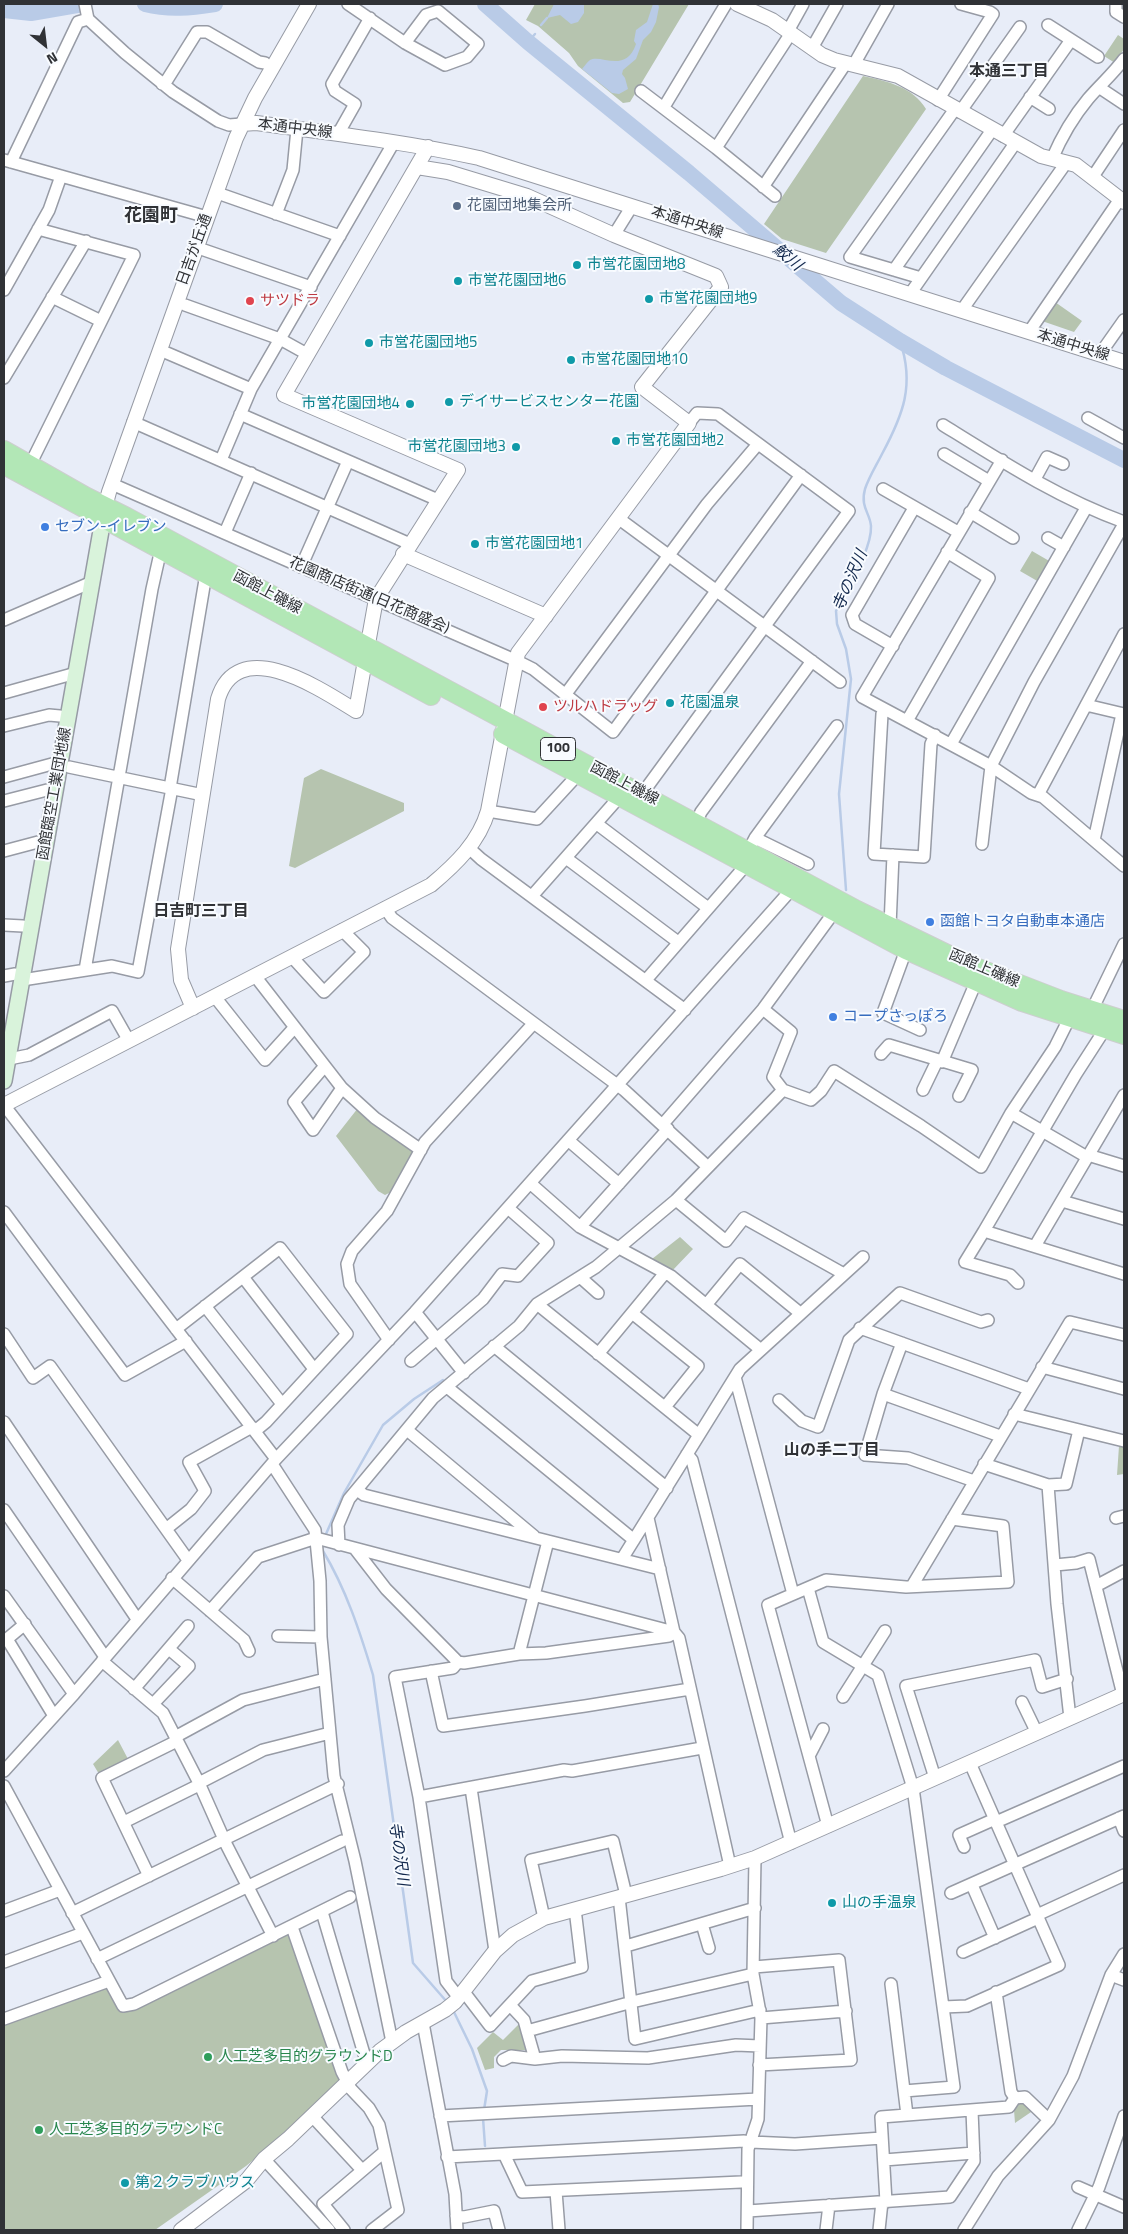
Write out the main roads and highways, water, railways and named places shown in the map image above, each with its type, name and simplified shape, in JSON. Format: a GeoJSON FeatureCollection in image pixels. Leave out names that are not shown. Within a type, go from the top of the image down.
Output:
{"type":"FeatureCollection","features":[{"type":"Feature","properties":{"kind":"main road","name":"函館上磯線"},"geometry":{"type":"LineString","coordinates":[[4,450],[162,549],[206,574],[366,654]]}},
{"type":"Feature","properties":{"kind":"main road","name":"函館上磯線"},"geometry":{"type":"LineString","coordinates":[[4,465],[105,513],[505,729],[750,852],[791,890],[890,926],[968,964],[1061,1000],[1124,1020]]}},
{"type":"Feature","properties":{"kind":"main road","name":"函館臨空工業団地線"},"geometry":{"type":"LineString","coordinates":[[4,1081],[14,976],[76,673],[105,513]]}},
{"type":"Feature","properties":{"kind":"main road","name":"函館上磯線"},"geometry":{"type":"LineString","coordinates":[[505,729],[642,794],[750,852],[906,950],[1022,1002],[1124,1035]]}},
{"type":"Feature","properties":{"kind":"water"},"geometry":{"type":"Polygon","coordinates":[[[554,4],[584,4],[584,13],[578,22],[571,24],[560,15],[547,18],[554,4]]]}},
{"type":"Feature","properties":{"kind":"water"},"geometry":{"type":"Polygon","coordinates":[[[653,4],[658,4],[659,7],[656,22],[651,32],[643,40],[636,59],[623,70],[622,74],[628,89],[619,94],[612,93],[582,69],[590,60],[620,61],[632,53],[636,44],[634,41],[636,30],[647,22],[653,4]]]}},
{"type":"Feature","properties":{"kind":"waterway","name":"鮫川"},"geometry":{"type":"LineString","coordinates":[[4,10],[31,13],[83,4]]}},
{"type":"Feature","properties":{"kind":"waterway","name":"鮫川"},"geometry":{"type":"LineString","coordinates":[[145,4],[180,8],[215,4]]}},
{"type":"Feature","properties":{"kind":"waterway","name":"鮫川"},"geometry":{"type":"LineString","coordinates":[[485,4],[528,42],[689,173],[841,303],[946,368],[1124,460]]}},
{"type":"Feature","properties":{"kind":"waterway"},"geometry":{"type":"LineString","coordinates":[[541,25],[547,18]]}},
{"type":"Feature","properties":{"kind":"waterway"},"geometry":{"type":"LineString","coordinates":[[528,42],[535,34]]}},
{"type":"Feature","properties":{"kind":"waterway","name":"寺の沢川"},"geometry":{"type":"LineString","coordinates":[[846,890],[839,794],[851,679],[846,649],[837,624],[836,611],[858,570],[870,536],[871,526],[864,501],[865,489],[901,413],[906,386],[906,372],[900,341]]}},
{"type":"Feature","properties":{"kind":"waterway","name":"寺の沢川"},"geometry":{"type":"LineString","coordinates":[[326,1534],[344,1493],[383,1425],[414,1399],[443,1380]]}},
{"type":"Feature","properties":{"kind":"waterway","name":"寺の沢川"},"geometry":{"type":"LineString","coordinates":[[323,1551],[346,1596],[373,1675],[413,1963],[447,2002]]}},
{"type":"Feature","properties":{"kind":"waterway","name":"寺の沢川"},"geometry":{"type":"LineString","coordinates":[[453,2010],[472,2049],[487,2091],[484,2110]]}},
{"type":"Feature","properties":{"kind":"waterway","name":"寺の沢川"},"geometry":{"type":"LineString","coordinates":[[483,2118],[485,2146]]}},
{"type":"Feature","properties":{"kind":"place","name":"花園団地集会所"},"geometry":{"type":"Point","coordinates":[457,206]}},
{"type":"Feature","properties":{"kind":"place","name":"市営花園団地8"},"geometry":{"type":"Point","coordinates":[577,265]}},
{"type":"Feature","properties":{"kind":"place","name":"市営花園団地6"},"geometry":{"type":"Point","coordinates":[458,281]}},
{"type":"Feature","properties":{"kind":"place","name":"市営花園団地9"},"geometry":{"type":"Point","coordinates":[649,299]}},
{"type":"Feature","properties":{"kind":"place","name":"サツドラ"},"geometry":{"type":"Point","coordinates":[250,301]}},
{"type":"Feature","properties":{"kind":"place","name":"市営花園団地5"},"geometry":{"type":"Point","coordinates":[369,343]}},
{"type":"Feature","properties":{"kind":"place","name":"市営花園団地10"},"geometry":{"type":"Point","coordinates":[571,360]}},
{"type":"Feature","properties":{"kind":"place","name":"デイサービスセンター花園"},"geometry":{"type":"Point","coordinates":[449,402]}},
{"type":"Feature","properties":{"kind":"place","name":"市営花園団地4"},"geometry":{"type":"Point","coordinates":[410,404]}},
{"type":"Feature","properties":{"kind":"place","name":"市営花園団地2"},"geometry":{"type":"Point","coordinates":[616,441]}},
{"type":"Feature","properties":{"kind":"place","name":"市営花園団地3"},"geometry":{"type":"Point","coordinates":[516,447]}},
{"type":"Feature","properties":{"kind":"place","name":"セブン-イレブン"},"geometry":{"type":"Point","coordinates":[45,527]}},
{"type":"Feature","properties":{"kind":"place","name":"市営花園団地1"},"geometry":{"type":"Point","coordinates":[475,544]}},
{"type":"Feature","properties":{"kind":"place","name":"花園温泉"},"geometry":{"type":"Point","coordinates":[670,703]}},
{"type":"Feature","properties":{"kind":"place","name":"ツルハドラッグ"},"geometry":{"type":"Point","coordinates":[543,707]}},
{"type":"Feature","properties":{"kind":"place","name":"函館トヨタ自動車本通店"},"geometry":{"type":"Point","coordinates":[930,922]}},
{"type":"Feature","properties":{"kind":"place","name":"コープさっぽろ"},"geometry":{"type":"Point","coordinates":[833,1017]}},
{"type":"Feature","properties":{"kind":"place","name":"山の手温泉"},"geometry":{"type":"Point","coordinates":[832,1903]}},
{"type":"Feature","properties":{"kind":"place","name":"人工芝多目的グラウンドD"},"geometry":{"type":"Point","coordinates":[208,2057]}},
{"type":"Feature","properties":{"kind":"place","name":"人工芝多目的グラウンドC"},"geometry":{"type":"Point","coordinates":[39,2130]}},
{"type":"Feature","properties":{"kind":"place","name":"第２クラブハウス"},"geometry":{"type":"Point","coordinates":[125,2183]}},
{"type":"Feature","properties":{"kind":"district","name":"本通三丁目"},"geometry":{"type":"Point","coordinates":[1009,72]}},
{"type":"Feature","properties":{"kind":"district","name":"花園町"},"geometry":{"type":"Point","coordinates":[151,217]}},
{"type":"Feature","properties":{"kind":"district","name":"日吉町三丁目"},"geometry":{"type":"Point","coordinates":[201,912]}},
{"type":"Feature","properties":{"kind":"district","name":"山の手二丁目"},"geometry":{"type":"Point","coordinates":[832,1451]}}]}
